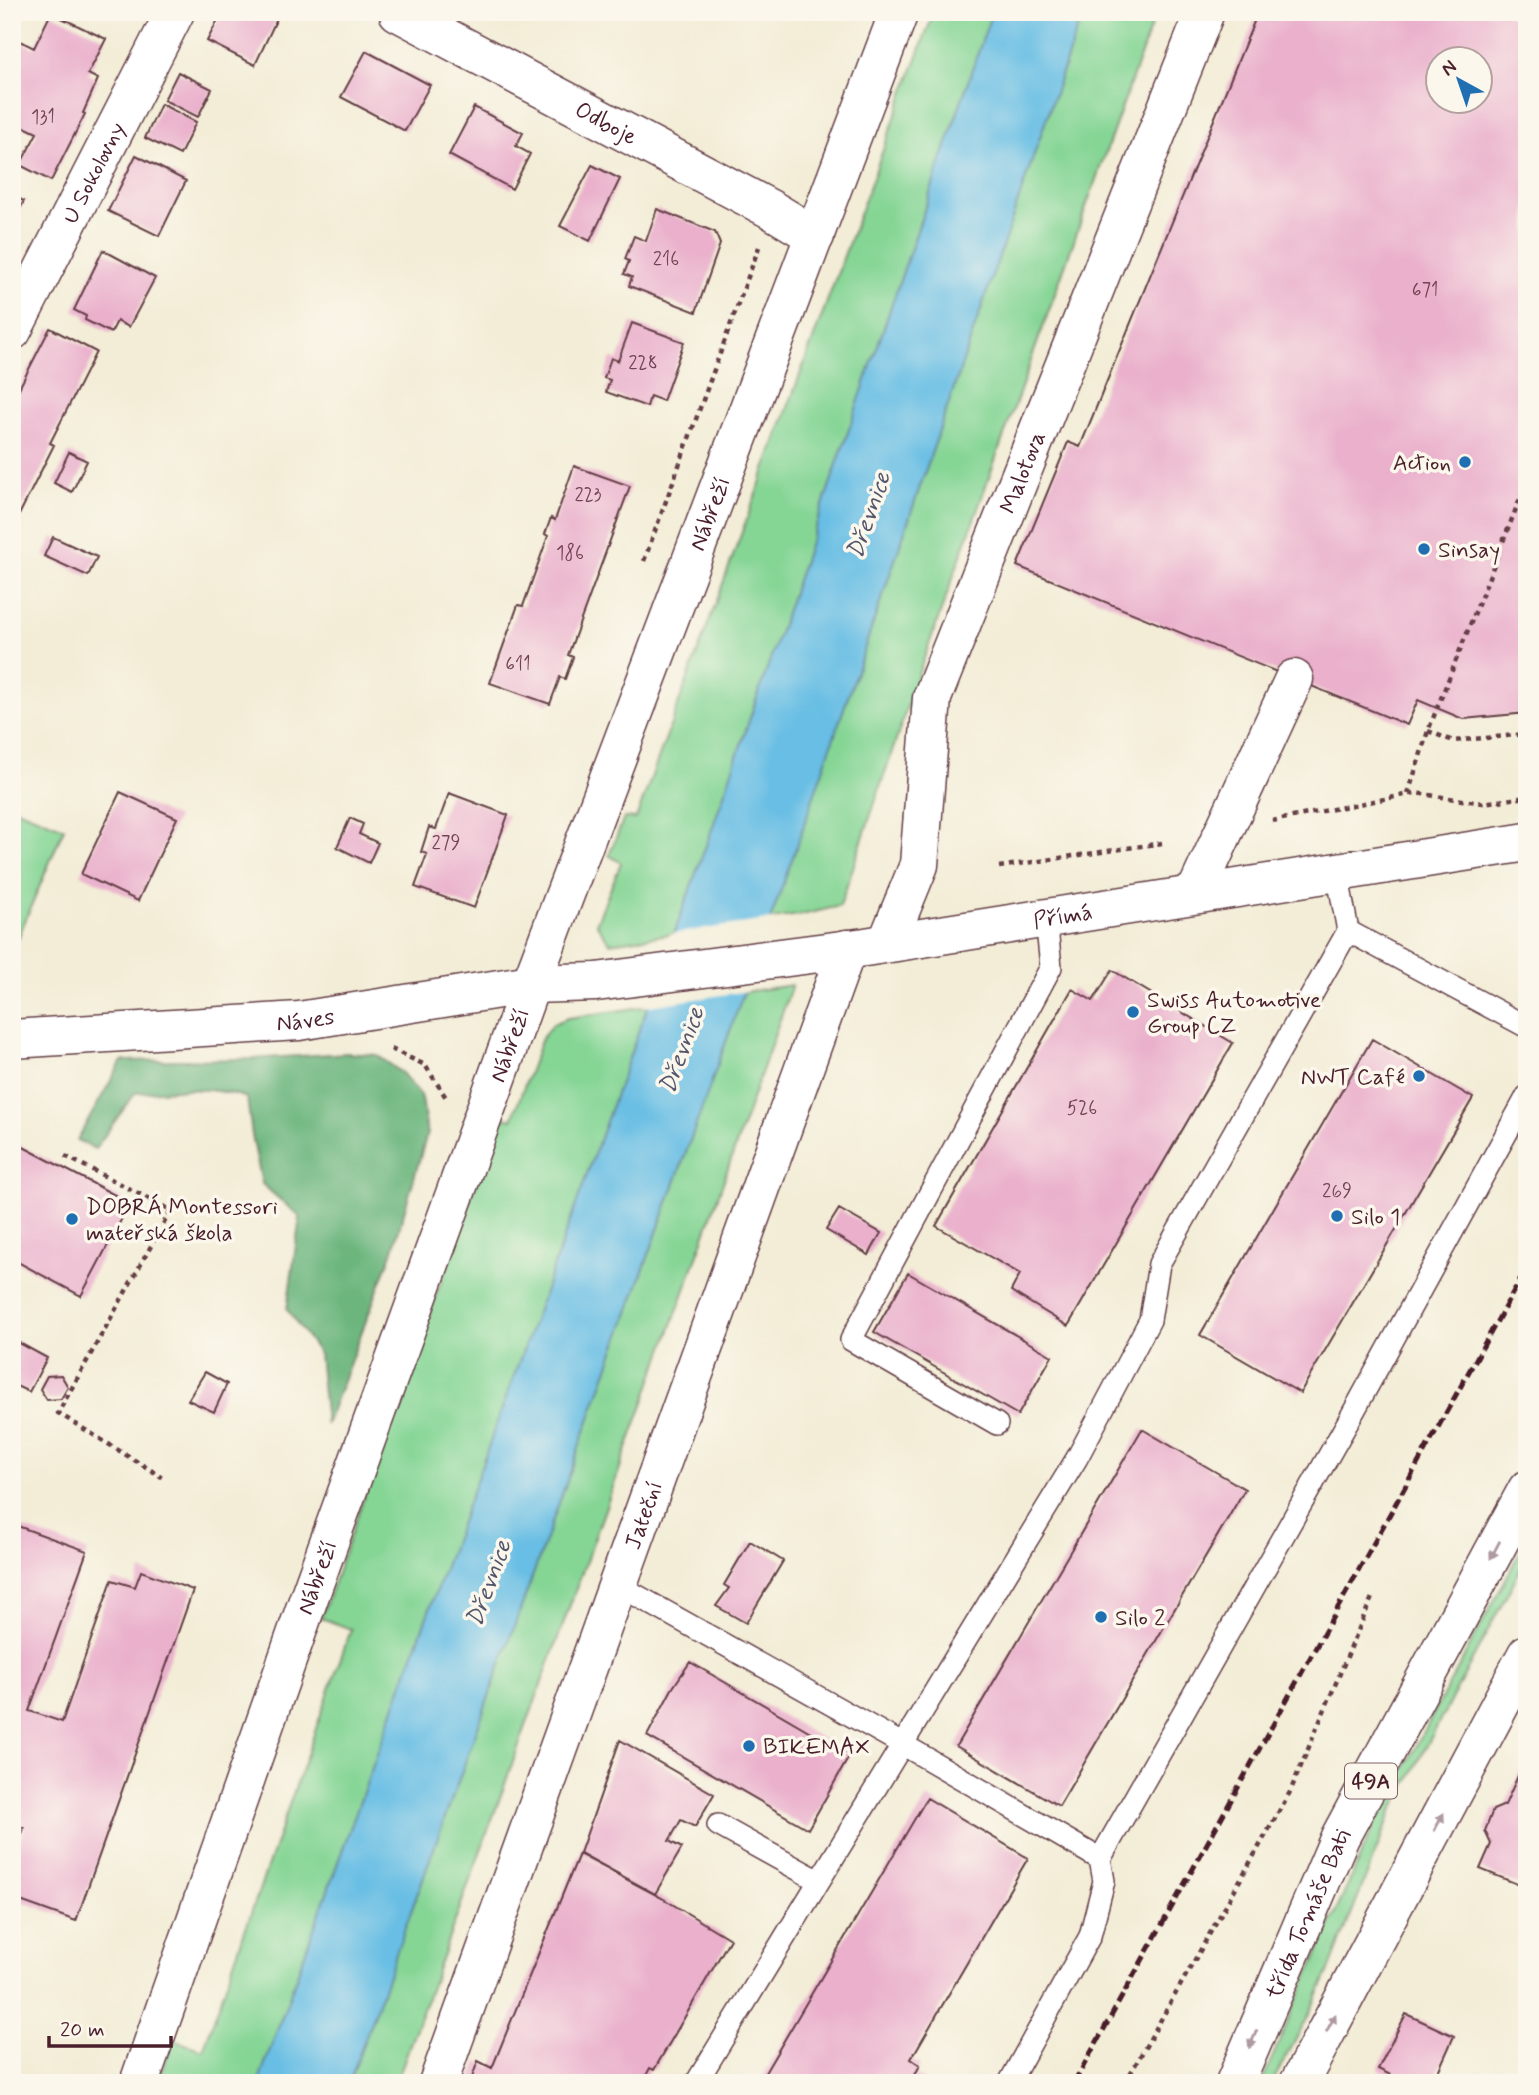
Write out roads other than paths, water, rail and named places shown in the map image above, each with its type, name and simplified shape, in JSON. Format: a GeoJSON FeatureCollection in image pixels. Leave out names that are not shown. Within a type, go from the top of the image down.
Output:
{"type":"FeatureCollection","features":[{"type":"Feature","properties":{"kind":"street","name":"U Sokolovny"},"geometry":{"type":"LineString","coordinates":[[12,331],[175,12]]}},
{"type":"Feature","properties":{"kind":"street","name":"Odboje"},"geometry":{"type":"LineString","coordinates":[[398,12],[772,210],[815,236]]}},
{"type":"Feature","properties":{"kind":"street","name":"Malotova"},"geometry":{"type":"LineString","coordinates":[[887,943],[919,865],[932,698],[1205,12]]}},
{"type":"Feature","properties":{"kind":"street","name":"Nábřeží"},"geometry":{"type":"LineString","coordinates":[[139,2083],[311,1592],[531,985],[815,236],[891,15]]}},
{"type":"Feature","properties":{"kind":"street"},"geometry":{"type":"LineString","coordinates":[[1195,894],[1294,679]]}},
{"type":"Feature","properties":{"kind":"street","name":"Přímá"},"geometry":{"type":"LineString","coordinates":[[596,982],[887,943],[1527,842]]}},
{"type":"Feature","properties":{"kind":"street","name":"Jateční"},"geometry":{"type":"LineString","coordinates":[[438,2083],[847,949]]}},
{"type":"Feature","properties":{"kind":"street","name":"Náves"},"geometry":{"type":"LineString","coordinates":[[12,1039],[299,1021],[531,985],[596,982]]}},
{"type":"Feature","properties":{"kind":"street","name":"třída Tomáše Bati"},"geometry":{"type":"LineString","coordinates":[[1235,2083],[1340,1837],[1527,1490]]}},
{"type":"Feature","properties":{"kind":"street"},"geometry":{"type":"LineString","coordinates":[[1299,2083],[1527,1654]]}},
{"type":"Feature","properties":{"kind":"lane"},"geometry":{"type":"LineString","coordinates":[[696,2083],[1077,1458],[1150,1320],[1159,1264],[1348,931],[1337,872]]}},
{"type":"Feature","properties":{"kind":"lane"},"geometry":{"type":"LineString","coordinates":[[998,1424],[851,1340],[1052,967],[1046,918]]}},
{"type":"Feature","properties":{"kind":"lane"},"geometry":{"type":"LineString","coordinates":[[1348,931],[1527,1027]]}},
{"type":"Feature","properties":{"kind":"lane"},"geometry":{"type":"LineString","coordinates":[[1009,2083],[1090,1936],[1104,1881],[1100,1859],[1336,1444],[1527,1096]]}},
{"type":"Feature","properties":{"kind":"lane"},"geometry":{"type":"LineString","coordinates":[[618,1585],[902,1744],[1100,1859]]}},
{"type":"Feature","properties":{"kind":"lane"},"geometry":{"type":"LineString","coordinates":[[718,1825],[819,1881]]}},
{"type":"Feature","properties":{"kind":"water","name":"Dřevnice"},"geometry":{"type":"Polygon","coordinates":[[[992,12],[1083,12],[794,854],[349,2083],[258,2083],[713,826],[992,12]]]}},
{"type":"Feature","properties":{"kind":"railway"},"geometry":{"type":"LineString","coordinates":[[1074,2083],[1527,1267]]}},
{"type":"Feature","properties":{"kind":"place","name":"Action"},"geometry":{"type":"Point","coordinates":[1465,462]}},
{"type":"Feature","properties":{"kind":"place","name":"Sinsay"},"geometry":{"type":"Point","coordinates":[1424,549]}},
{"type":"Feature","properties":{"kind":"place","name":"Swiss Automotive Group CZ"},"geometry":{"type":"Point","coordinates":[1133,1012]}},
{"type":"Feature","properties":{"kind":"place","name":"NWT Café"},"geometry":{"type":"Point","coordinates":[1419,1076]}},
{"type":"Feature","properties":{"kind":"place","name":"Silo 1"},"geometry":{"type":"Point","coordinates":[1337,1216]}},
{"type":"Feature","properties":{"kind":"place","name":"DOBRÁ Montessori mateřská škola"},"geometry":{"type":"Point","coordinates":[72,1219]}},
{"type":"Feature","properties":{"kind":"place","name":"Silo 2"},"geometry":{"type":"Point","coordinates":[1101,1617]}},
{"type":"Feature","properties":{"kind":"place","name":"BIKEMAX"},"geometry":{"type":"Point","coordinates":[749,1746]}}]}
